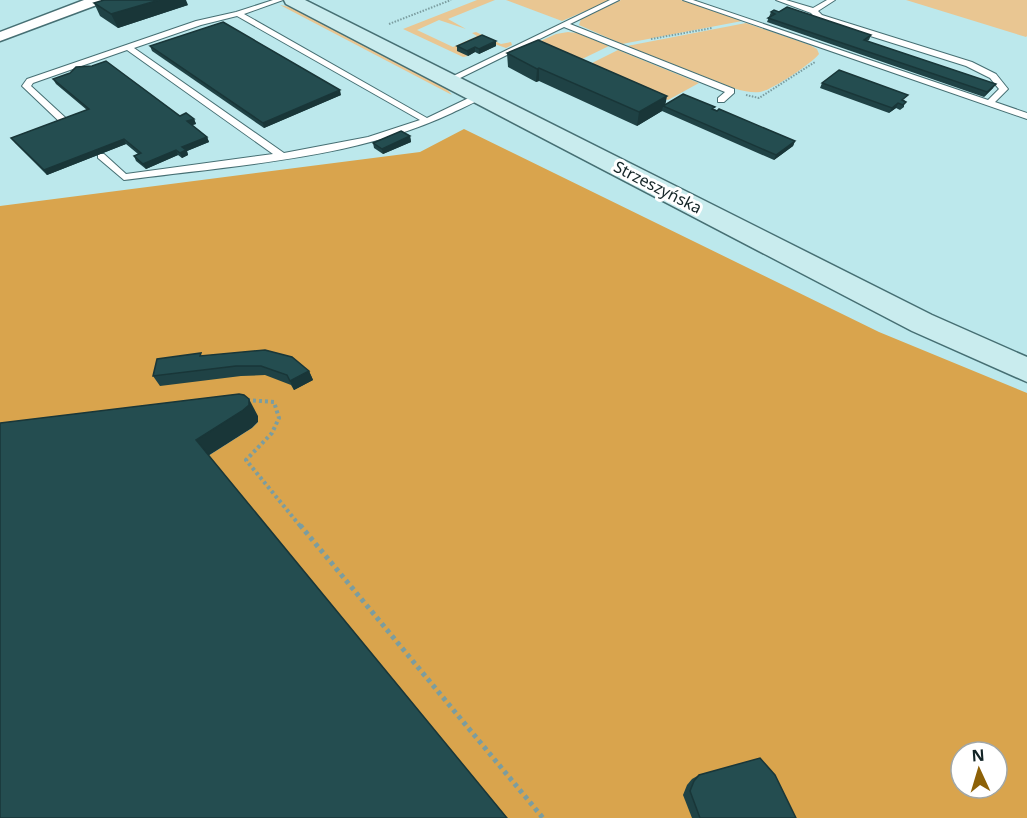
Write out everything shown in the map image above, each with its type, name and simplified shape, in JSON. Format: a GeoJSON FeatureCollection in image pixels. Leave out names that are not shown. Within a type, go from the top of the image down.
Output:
{"type":"FeatureCollection","features":[{"type":"Feature","properties":{"kind":"street"},"geometry":{"type":"LineString","coordinates":[[1,36],[97,0]]}},
{"type":"Feature","properties":{"kind":"street","name":"Strzeszyńska"},"geometry":{"type":"LineString","coordinates":[[292,0],[922,323],[1027,370]]}},
{"type":"Feature","properties":{"kind":"lane"},"geometry":{"type":"LineString","coordinates":[[66,123],[26,86],[30,81],[198,23],[238,14],[280,0]]}},
{"type":"Feature","properties":{"kind":"lane"},"geometry":{"type":"LineString","coordinates":[[449,80],[616,0]]}},
{"type":"Feature","properties":{"kind":"lane"},"geometry":{"type":"LineString","coordinates":[[686,0],[1027,116]]}},
{"type":"Feature","properties":{"kind":"lane"},"geometry":{"type":"LineString","coordinates":[[779,0],[814,11],[819,17],[969,64],[993,76],[1004,89],[989,103]]}},
{"type":"Feature","properties":{"kind":"lane"},"geometry":{"type":"LineString","coordinates":[[814,11],[832,0]]}},
{"type":"Feature","properties":{"kind":"lane"},"geometry":{"type":"LineString","coordinates":[[238,14],[427,121]]}},
{"type":"Feature","properties":{"kind":"lane"},"geometry":{"type":"LineString","coordinates":[[564,24],[731,92],[721,100]]}},
{"type":"Feature","properties":{"kind":"lane"},"geometry":{"type":"LineString","coordinates":[[129,48],[282,156]]}},
{"type":"Feature","properties":{"kind":"lane"},"geometry":{"type":"LineString","coordinates":[[101,156],[124,177],[282,156],[370,139],[427,121],[480,96]]}},
{"type":"Feature","properties":{"kind":"path"},"geometry":{"type":"LineString","coordinates":[[385,26],[451,0]]}},
{"type":"Feature","properties":{"kind":"path"},"geometry":{"type":"LineString","coordinates":[[618,45],[748,21]]}},
{"type":"Feature","properties":{"kind":"path"},"geometry":{"type":"LineString","coordinates":[[731,92],[759,98],[833,50]]}},
{"type":"Feature","properties":{"kind":"path"},"geometry":{"type":"LineString","coordinates":[[235,401],[274,402],[279,418],[272,433],[246,460],[543,818]]}},
{"type":"Feature","properties":{"kind":"shaded area"},"geometry":{"type":"Polygon","coordinates":[[[477,0],[495,0],[448,19],[466,29],[439,20],[417,30],[453,47],[477,36],[472,33],[476,32],[501,44],[511,42],[512,45],[506,48],[483,40],[458,50],[468,56],[463,57],[403,29],[477,0]]]}},
{"type":"Feature","properties":{"kind":"shaded area"},"geometry":{"type":"Polygon","coordinates":[[[506,0],[611,0],[562,21],[506,0]]]}},
{"type":"Feature","properties":{"kind":"shaded area"},"geometry":{"type":"Polygon","coordinates":[[[621,0],[681,0],[742,21],[622,44],[579,25],[581,19],[621,0]]]}},
{"type":"Feature","properties":{"kind":"shaded area"},"geometry":{"type":"Polygon","coordinates":[[[906,0],[1027,0],[1027,36],[1026,37],[906,0]]]}},
{"type":"Feature","properties":{"kind":"shaded area"},"geometry":{"type":"Polygon","coordinates":[[[280,5],[290,7],[446,88],[452,95],[280,5]]]}},
{"type":"Feature","properties":{"kind":"shaded area"},"geometry":{"type":"Polygon","coordinates":[[[746,23],[810,45],[817,49],[819,54],[782,82],[766,90],[754,92],[736,89],[627,46],[746,23]]]}},
{"type":"Feature","properties":{"kind":"shaded area"},"geometry":{"type":"Polygon","coordinates":[[[577,33],[609,46],[578,61],[536,43],[556,34],[577,33]]]}},
{"type":"Feature","properties":{"kind":"shaded area"},"geometry":{"type":"Polygon","coordinates":[[[618,50],[699,83],[668,100],[588,65],[618,50]]]}},
{"type":"Feature","properties":{"kind":"shaded area"},"geometry":{"type":"Polygon","coordinates":[[[464,129],[879,332],[1027,393],[1027,818],[504,818],[208,456],[252,428],[258,422],[258,416],[0,441],[0,206],[420,152],[464,129]]]}},
{"type":"Feature","properties":{"kind":"building"},"geometry":{"type":"Polygon","coordinates":[[[104,0],[159,0],[111,14],[94,3],[104,0]]]}},
{"type":"Feature","properties":{"kind":"building"},"geometry":{"type":"Polygon","coordinates":[[[787,7],[871,35],[864,40],[996,84],[987,92],[768,18],[775,14],[771,12],[774,10],[779,12],[787,7]]]}},
{"type":"Feature","properties":{"kind":"building"},"geometry":{"type":"Polygon","coordinates":[[[223,22],[340,90],[263,123],[150,46],[223,22]]]}},
{"type":"Feature","properties":{"kind":"building"},"geometry":{"type":"Polygon","coordinates":[[[482,35],[496,41],[479,49],[475,47],[467,51],[457,46],[482,35]]]}},
{"type":"Feature","properties":{"kind":"building"},"geometry":{"type":"Polygon","coordinates":[[[538,40],[667,96],[639,112],[537,69],[507,53],[538,40]]]}},
{"type":"Feature","properties":{"kind":"building"},"geometry":{"type":"Polygon","coordinates":[[[106,61],[180,116],[186,113],[194,119],[187,121],[207,137],[182,147],[186,150],[180,153],[176,150],[143,164],[134,156],[141,153],[124,139],[44,170],[11,138],[89,109],[53,79],[70,73],[76,67],[92,66],[106,61]]]}},
{"type":"Feature","properties":{"kind":"building"},"geometry":{"type":"Polygon","coordinates":[[[839,70],[908,95],[902,100],[906,102],[903,105],[898,103],[892,108],[822,83],[839,70]]]}},
{"type":"Feature","properties":{"kind":"building"},"geometry":{"type":"Polygon","coordinates":[[[683,94],[715,107],[712,109],[717,111],[719,109],[795,141],[776,155],[663,106],[683,94]]]}},
{"type":"Feature","properties":{"kind":"building"},"geometry":{"type":"Polygon","coordinates":[[[401,131],[410,136],[382,149],[373,143],[401,131]]]}},
{"type":"Feature","properties":{"kind":"building"},"geometry":{"type":"Polygon","coordinates":[[[265,350],[292,357],[309,371],[290,381],[287,375],[261,366],[236,366],[153,376],[157,359],[201,353],[200,356],[265,350]]]}},
{"type":"Feature","properties":{"kind":"building"},"geometry":{"type":"Polygon","coordinates":[[[239,394],[249,399],[249,405],[196,440],[507,818],[0,818],[0,423],[239,394]]]}},
{"type":"Feature","properties":{"kind":"building"},"geometry":{"type":"Polygon","coordinates":[[[760,758],[775,775],[796,818],[700,818],[690,791],[699,775],[760,758]]]}}]}
